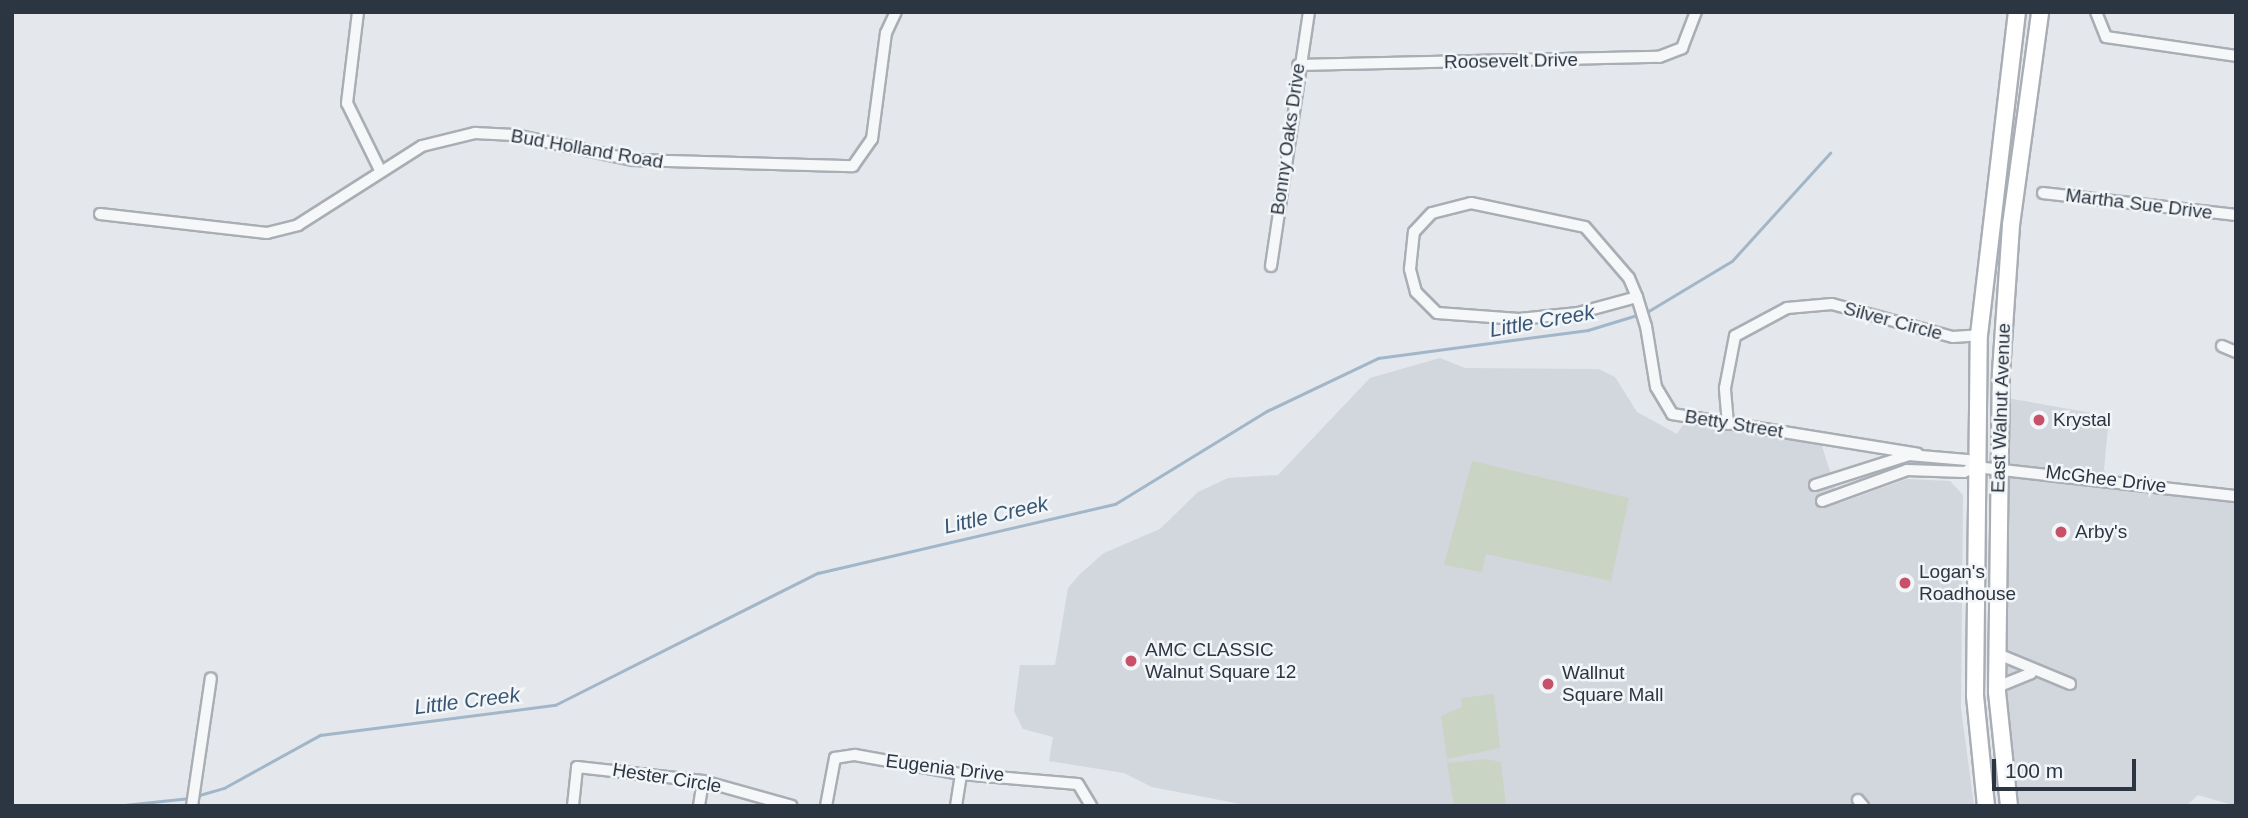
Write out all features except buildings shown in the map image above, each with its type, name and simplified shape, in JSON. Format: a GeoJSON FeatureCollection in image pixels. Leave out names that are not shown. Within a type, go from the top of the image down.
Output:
{"type":"FeatureCollection","features":[{"type":"Feature","properties":{"kind":"main road","name":"East Walnut Avenue"},"geometry":{"type":"LineString","coordinates":[[1986,806],[1975,696],[1979,335],[2017,12]]}},
{"type":"Feature","properties":{"kind":"main road","name":"East Walnut Avenue"},"geometry":{"type":"LineString","coordinates":[[2009,806],[1997,687],[1999,467],[2011,225],[2040,12]]}},
{"type":"Feature","properties":{"kind":"street"},"geometry":{"type":"LineString","coordinates":[[358,12],[347,103],[380,170]]}},
{"type":"Feature","properties":{"kind":"street","name":"Bud Holland Road"},"geometry":{"type":"LineString","coordinates":[[100,214],[267,233],[298,225],[380,170],[422,146],[475,133],[514,135],[633,160],[853,166],[872,139],[886,33],[896,12]]}},
{"type":"Feature","properties":{"kind":"street","name":"Bonny Oaks Drive"},"geometry":{"type":"LineString","coordinates":[[1270,266],[1298,65],[1309,12]]}},
{"type":"Feature","properties":{"kind":"street","name":"Roosevelt Drive"},"geometry":{"type":"LineString","coordinates":[[1298,65],[1658,57],[1682,48],[1696,12]]}},
{"type":"Feature","properties":{"kind":"street"},"geometry":{"type":"LineString","coordinates":[[2096,12],[2106,37],[2236,56]]}},
{"type":"Feature","properties":{"kind":"street","name":"Martha Sue Drive"},"geometry":{"type":"LineString","coordinates":[[2043,193],[2236,215]]}},
{"type":"Feature","properties":{"kind":"street","name":"Betty Street"},"geometry":{"type":"LineString","coordinates":[[1637,298],[1519,319],[1437,313],[1416,292],[1410,269],[1414,232],[1432,213],[1471,203],[1559,217],[1601,239],[1637,298],[1665,406],[1679,416],[1918,454],[1976,467]]}},
{"type":"Feature","properties":{"kind":"street","name":"Silver Circle"},"geometry":{"type":"LineString","coordinates":[[1728,424],[1725,388],[1735,336],[1787,308],[1832,304],[1953,337],[1979,335]]}},
{"type":"Feature","properties":{"kind":"street"},"geometry":{"type":"LineString","coordinates":[[2222,346],[2236,352]]}},
{"type":"Feature","properties":{"kind":"street"},"geometry":{"type":"LineString","coordinates":[[1815,485],[1918,454]]}},
{"type":"Feature","properties":{"kind":"street"},"geometry":{"type":"LineString","coordinates":[[1822,501],[1907,470],[1964,472],[1976,467]]}},
{"type":"Feature","properties":{"kind":"street","name":"McGhee Drive"},"geometry":{"type":"LineString","coordinates":[[1976,467],[1999,467],[2236,496]]}},
{"type":"Feature","properties":{"kind":"street"},"geometry":{"type":"LineString","coordinates":[[1998,654],[2031,673],[2070,684]]}},
{"type":"Feature","properties":{"kind":"street"},"geometry":{"type":"LineString","coordinates":[[1997,687],[2031,673]]}},
{"type":"Feature","properties":{"kind":"street"},"geometry":{"type":"LineString","coordinates":[[192,806],[211,678]]}},
{"type":"Feature","properties":{"kind":"street","name":"Eugenia Drive"},"geometry":{"type":"LineString","coordinates":[[827,806],[835,758],[961,774],[1078,784],[1091,806]]}},
{"type":"Feature","properties":{"kind":"street","name":"Hester Circle"},"geometry":{"type":"LineString","coordinates":[[573,806],[577,767],[703,781],[792,806]]}},
{"type":"Feature","properties":{"kind":"street"},"geometry":{"type":"LineString","coordinates":[[956,806],[961,774]]}},
{"type":"Feature","properties":{"kind":"street"},"geometry":{"type":"LineString","coordinates":[[699,806],[703,781]]}},
{"type":"Feature","properties":{"kind":"shaded area"},"geometry":{"type":"Polygon","coordinates":[[[1440,358],[1465,368],[1599,369],[1615,377],[1637,412],[1677,434],[1685,422],[1821,443],[1840,503],[1907,479],[1950,481],[1963,495],[1961,708],[1974,806],[1251,806],[1152,787],[1124,773],[1049,761],[1053,737],[1023,729],[1014,711],[1020,665],[1055,665],[1068,588],[1080,574],[1104,553],[1160,529],[1198,492],[1228,478],[1278,475],[1370,378],[1440,358]]]}},
{"type":"Feature","properties":{"kind":"shaded area"},"geometry":{"type":"Polygon","coordinates":[[[2007,398],[2109,416],[2104,470],[2113,485],[2236,503],[2236,806],[2198,795],[2186,806],[2017,806],[2005,704],[2007,398]]]}},
{"type":"Feature","properties":{"kind":"green space"},"geometry":{"type":"Polygon","coordinates":[[[1472,461],[1629,498],[1611,581],[1486,554],[1482,572],[1444,565],[1472,461]]]}},
{"type":"Feature","properties":{"kind":"green space"},"geometry":{"type":"Polygon","coordinates":[[[1494,694],[1500,748],[1447,759],[1441,716],[1462,707],[1461,698],[1494,694]]]}},
{"type":"Feature","properties":{"kind":"green space"},"geometry":{"type":"Polygon","coordinates":[[[1486,759],[1501,762],[1506,806],[1454,806],[1447,763],[1486,759]]]}},
{"type":"Feature","properties":{"kind":"waterway","name":"Little Creek"},"geometry":{"type":"LineString","coordinates":[[196,796],[224,788],[320,735],[555,705],[818,573],[1115,504],[1267,411],[1378,358],[1588,330],[1647,312],[1732,261],[1830,153]]}},
{"type":"Feature","properties":{"kind":"waterway","name":"Little Creek"},"geometry":{"type":"LineString","coordinates":[[115,806],[190,798]]}},
{"type":"Feature","properties":{"kind":"place","name":"Krystal"},"geometry":{"type":"Point","coordinates":[2039,420]}},
{"type":"Feature","properties":{"kind":"place","name":"Arby's"},"geometry":{"type":"Point","coordinates":[2061,532]}},
{"type":"Feature","properties":{"kind":"place","name":"Logan's Roadhouse"},"geometry":{"type":"Point","coordinates":[1905,583]}},
{"type":"Feature","properties":{"kind":"place","name":"AMC CLASSIC Walnut Square 12"},"geometry":{"type":"Point","coordinates":[1131,661]}},
{"type":"Feature","properties":{"kind":"place","name":"Wallnut Square Mall"},"geometry":{"type":"Point","coordinates":[1548,684]}}]}
